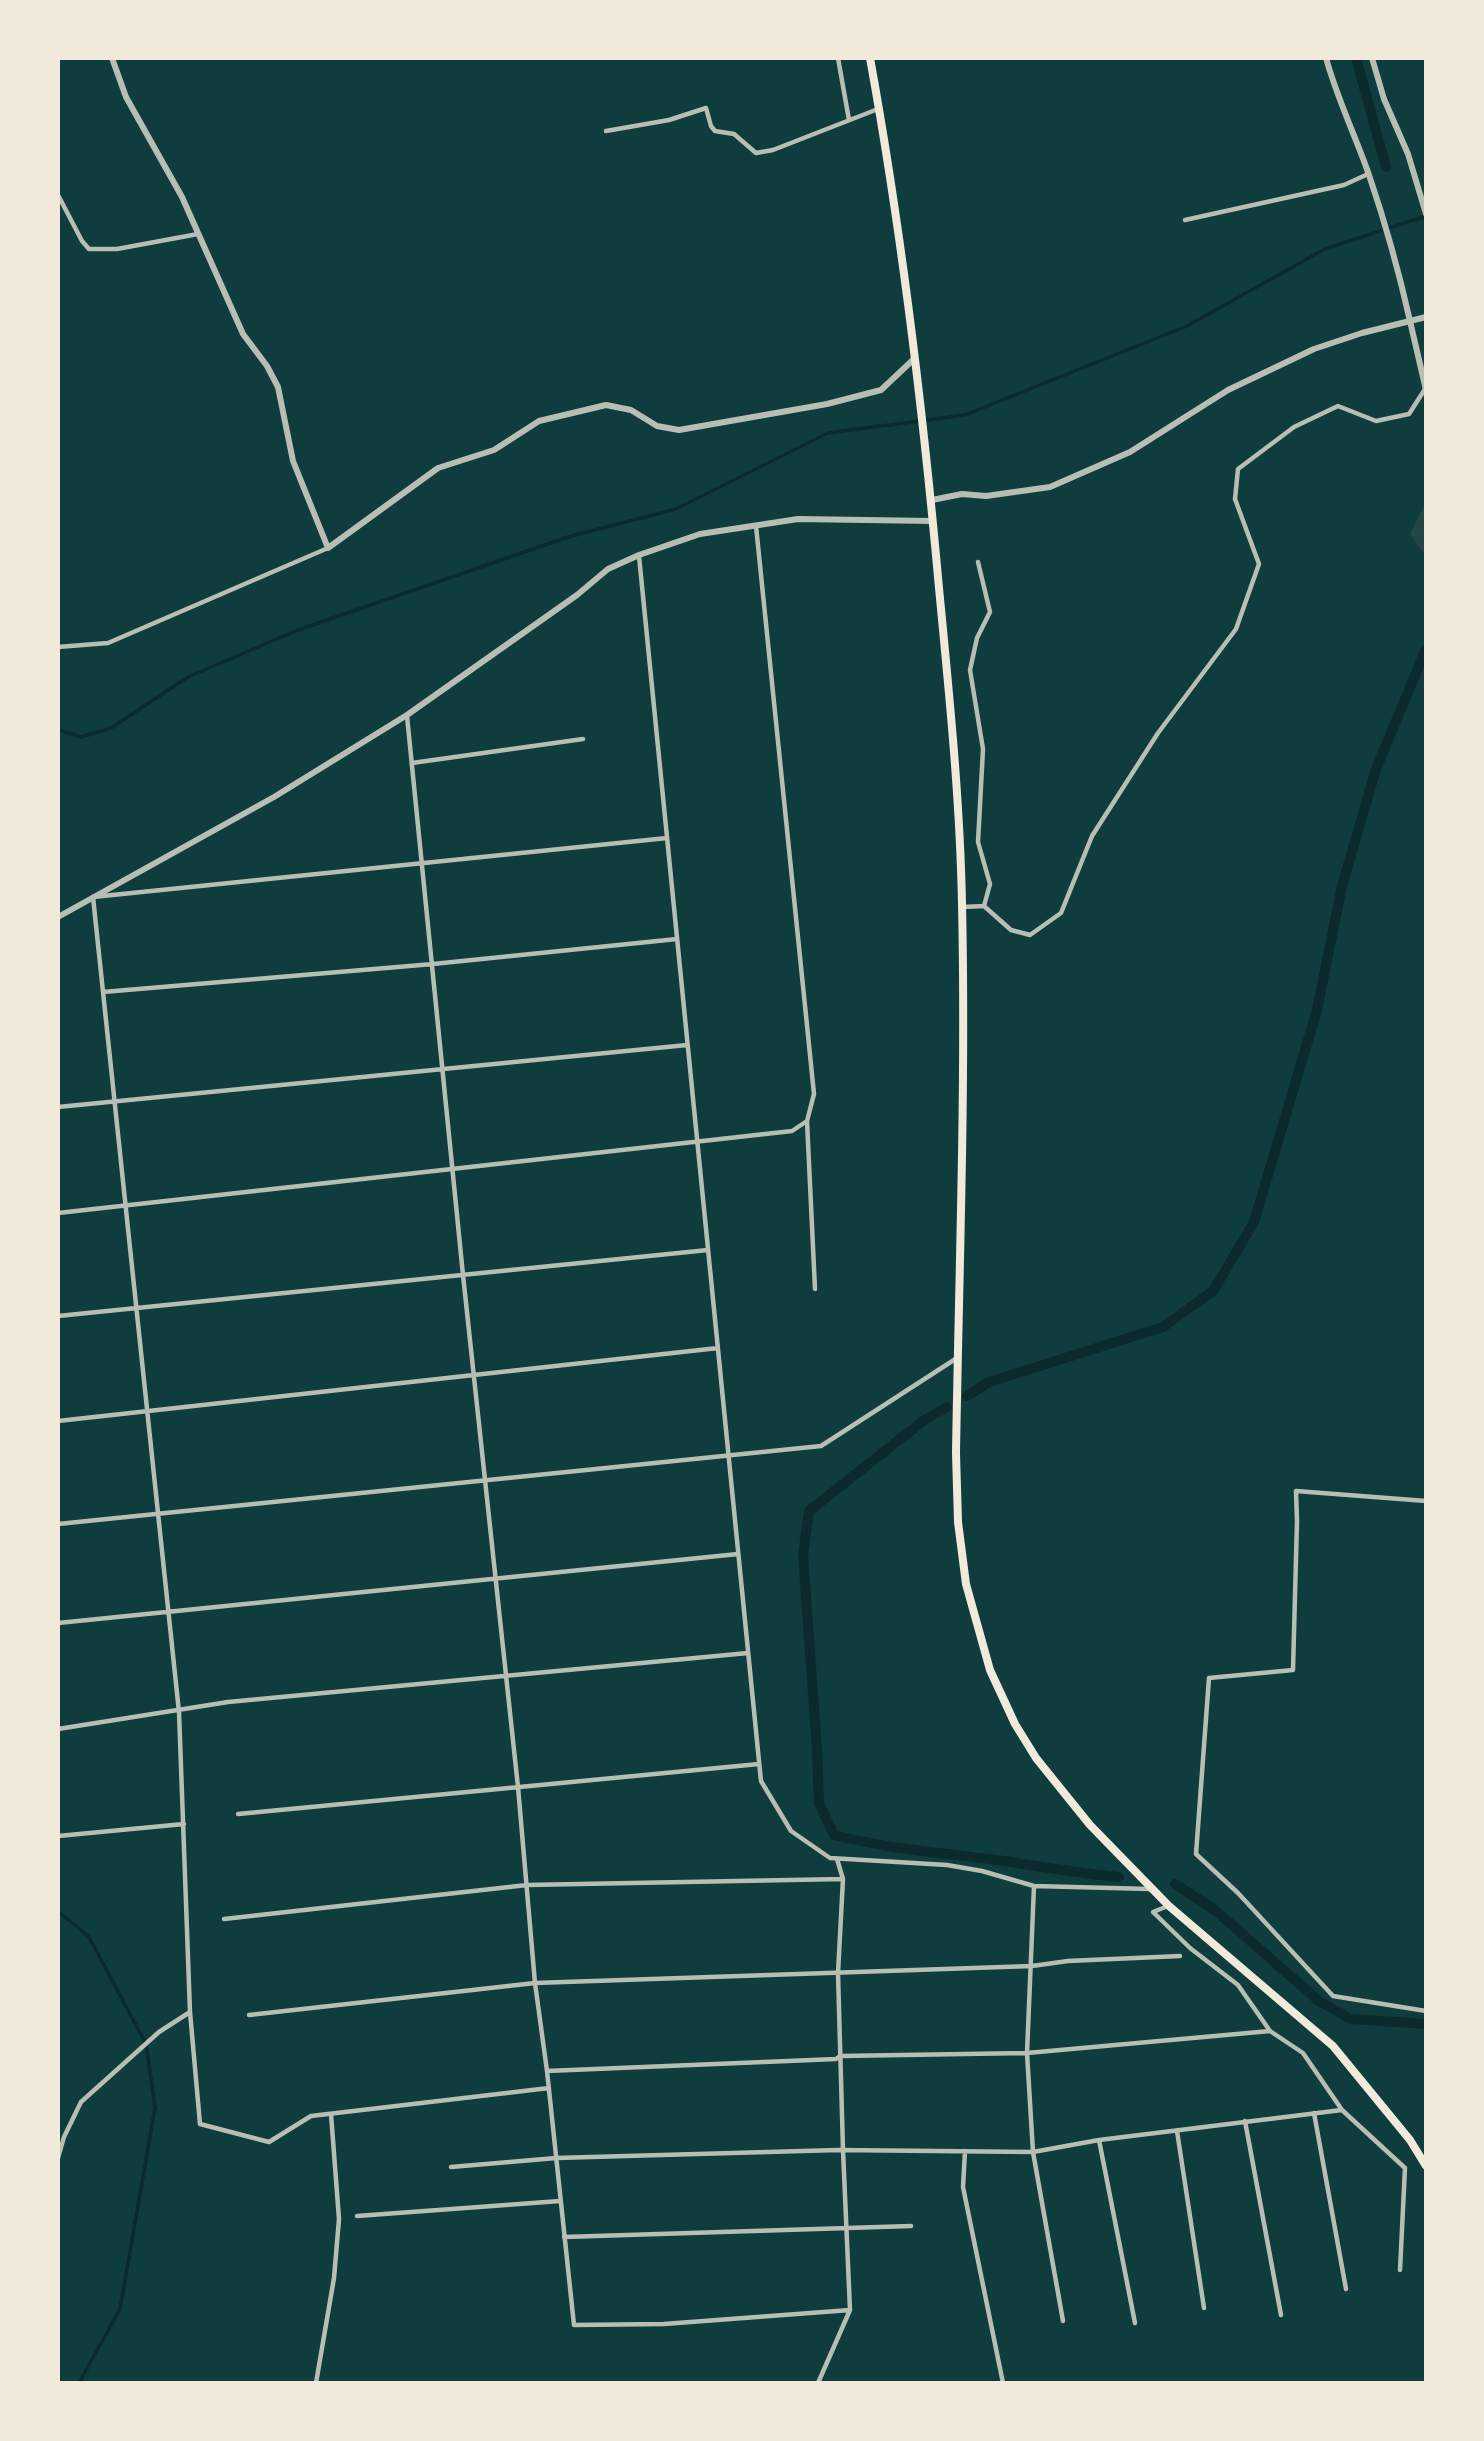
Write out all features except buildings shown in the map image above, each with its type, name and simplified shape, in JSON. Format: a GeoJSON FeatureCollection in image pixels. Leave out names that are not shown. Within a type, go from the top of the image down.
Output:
{"type":"FeatureCollection","features":[{"type":"Feature","properties":{"kind":"highway"},"geometry":{"type":"LineString","coordinates":[[870,58],[899,234],[915,358],[932,500],[956,763],[964,981],[956,1453],[958,1522],[966,1584],[990,1670],[1015,1724],[1036,1758],[1090,1825],[1168,1906],[1333,2046],[1410,2140],[1426,2166]]}},
{"type":"Feature","properties":{"kind":"street"},"geometry":{"type":"LineString","coordinates":[[112,58],[126,97],[182,197],[243,334],[267,366],[278,387],[293,461],[328,548]]}},
{"type":"Feature","properties":{"kind":"street"},"geometry":{"type":"LineString","coordinates":[[838,58],[849,120]]}},
{"type":"Feature","properties":{"kind":"street"},"geometry":{"type":"LineString","coordinates":[[962,907],[984,906],[1011,930],[1030,935],[1061,913],[1092,836],[1158,733],[1236,629],[1259,564],[1235,499],[1238,469],[1294,427],[1338,406],[1376,421],[1409,414],[1426,389],[1413,320],[1373,188],[1335,92],[1326,58]]}},
{"type":"Feature","properties":{"kind":"street"},"geometry":{"type":"LineString","coordinates":[[1372,58],[1384,99],[1408,154],[1426,214]]}},
{"type":"Feature","properties":{"kind":"street"},"geometry":{"type":"LineString","coordinates":[[606,131],[669,120],[706,108],[715,131],[734,134],[756,153],[773,150],[879,108]]}},
{"type":"Feature","properties":{"kind":"street"},"geometry":{"type":"LineString","coordinates":[[1185,220],[1344,185],[1368,174]]}},
{"type":"Feature","properties":{"kind":"street"},"geometry":{"type":"LineString","coordinates":[[58,195],[82,242],[89,249],[117,249],[198,234]]}},
{"type":"Feature","properties":{"kind":"street"},"geometry":{"type":"LineString","coordinates":[[932,500],[962,494],[986,496],[1050,487],[1130,452],[1228,390],[1314,349],[1362,333],[1426,317]]}},
{"type":"Feature","properties":{"kind":"street"},"geometry":{"type":"LineString","coordinates":[[58,647],[108,643],[328,548],[438,468],[494,450],[539,421],[606,405],[631,410],[657,426],[679,430],[827,404],[881,390],[915,358]]}},
{"type":"Feature","properties":{"kind":"street"},"geometry":{"type":"LineString","coordinates":[[58,917],[274,797],[407,715],[577,595],[608,569],[700,534],[798,519],[933,521]]}},
{"type":"Feature","properties":{"kind":"street"},"geometry":{"type":"LineString","coordinates":[[756,526],[814,1094],[807,1121],[816,1289]]}},
{"type":"Feature","properties":{"kind":"street"},"geometry":{"type":"LineString","coordinates":[[639,555],[761,1781],[791,1831],[830,1858],[947,1865],[982,1871],[1034,1886],[1154,1889]]}},
{"type":"Feature","properties":{"kind":"street"},"geometry":{"type":"LineString","coordinates":[[978,562],[990,612],[977,638],[970,670],[983,749],[978,842],[990,884],[984,906]]}},
{"type":"Feature","properties":{"kind":"street"},"geometry":{"type":"LineString","coordinates":[[407,715],[518,1787],[535,1983],[549,2088],[573,2325],[664,2324],[850,2310]]}},
{"type":"Feature","properties":{"kind":"street"},"geometry":{"type":"LineString","coordinates":[[412,763],[583,739]]}},
{"type":"Feature","properties":{"kind":"street"},"geometry":{"type":"LineString","coordinates":[[93,897],[667,838]]}},
{"type":"Feature","properties":{"kind":"street"},"geometry":{"type":"LineString","coordinates":[[93,897],[179,1712],[190,2012],[200,2124],[268,2142],[311,2116],[549,2088]]}},
{"type":"Feature","properties":{"kind":"street"},"geometry":{"type":"LineString","coordinates":[[103,992],[433,964],[677,939]]}},
{"type":"Feature","properties":{"kind":"street"},"geometry":{"type":"LineString","coordinates":[[58,1107],[688,1045]]}},
{"type":"Feature","properties":{"kind":"street"},"geometry":{"type":"LineString","coordinates":[[58,1213],[792,1131],[807,1121]]}},
{"type":"Feature","properties":{"kind":"street"},"geometry":{"type":"LineString","coordinates":[[58,1316],[708,1250]]}},
{"type":"Feature","properties":{"kind":"street"},"geometry":{"type":"LineString","coordinates":[[58,1421],[718,1348]]}},
{"type":"Feature","properties":{"kind":"street"},"geometry":{"type":"LineString","coordinates":[[58,1524],[821,1446],[957,1358]]}},
{"type":"Feature","properties":{"kind":"street"},"geometry":{"type":"LineString","coordinates":[[1426,1501],[1296,1491],[1293,1670],[1209,1678],[1196,1854],[1238,1893],[1333,1996],[1426,2011]]}},
{"type":"Feature","properties":{"kind":"street"},"geometry":{"type":"LineString","coordinates":[[58,1623],[738,1554]]}},
{"type":"Feature","properties":{"kind":"street"},"geometry":{"type":"LineString","coordinates":[[58,1729],[179,1712],[228,1702],[748,1653]]}},
{"type":"Feature","properties":{"kind":"street"},"geometry":{"type":"LineString","coordinates":[[238,1814],[759,1765]]}},
{"type":"Feature","properties":{"kind":"street"},"geometry":{"type":"LineString","coordinates":[[58,1836],[184,1824]]}},
{"type":"Feature","properties":{"kind":"street"},"geometry":{"type":"LineString","coordinates":[[818,2383],[850,2310],[838,1973],[842,1879],[837,1859]]}},
{"type":"Feature","properties":{"kind":"street"},"geometry":{"type":"LineString","coordinates":[[224,1919],[527,1885],[842,1879]]}},
{"type":"Feature","properties":{"kind":"street"},"geometry":{"type":"LineString","coordinates":[[1034,1886],[1027,2053],[1034,2152],[1063,2321]]}},
{"type":"Feature","properties":{"kind":"street"},"geometry":{"type":"LineString","coordinates":[[1168,1906],[1153,1912],[1190,1948],[1238,1985],[1270,2031],[1303,2053],[1342,2110],[1405,2168],[1400,2270]]}},
{"type":"Feature","properties":{"kind":"street"},"geometry":{"type":"LineString","coordinates":[[249,2015],[535,1983],[1032,1966],[1068,1961],[1180,1956]]}},
{"type":"Feature","properties":{"kind":"street"},"geometry":{"type":"LineString","coordinates":[[58,2158],[64,2137],[81,2102],[159,2032],[190,2012]]}},
{"type":"Feature","properties":{"kind":"street"},"geometry":{"type":"LineString","coordinates":[[547,2071],[836,2059],[840,2056],[1027,2053],[1270,2031]]}},
{"type":"Feature","properties":{"kind":"street"},"geometry":{"type":"LineString","coordinates":[[451,2167],[556,2158],[843,2150],[1034,2152],[1100,2140],[1342,2110]]}},
{"type":"Feature","properties":{"kind":"street"},"geometry":{"type":"LineString","coordinates":[[1314,2113],[1346,2288]]}},
{"type":"Feature","properties":{"kind":"street"},"geometry":{"type":"LineString","coordinates":[[316,2383],[334,2278],[339,2219],[331,2114]]}},
{"type":"Feature","properties":{"kind":"street"},"geometry":{"type":"LineString","coordinates":[[1245,2121],[1281,2315]]}},
{"type":"Feature","properties":{"kind":"street"},"geometry":{"type":"LineString","coordinates":[[1177,2132],[1204,2308]]}},
{"type":"Feature","properties":{"kind":"street"},"geometry":{"type":"LineString","coordinates":[[1100,2140],[1135,2323]]}},
{"type":"Feature","properties":{"kind":"street"},"geometry":{"type":"LineString","coordinates":[[965,2151],[962,2187],[1003,2383]]}},
{"type":"Feature","properties":{"kind":"street"},"geometry":{"type":"LineString","coordinates":[[356,2216],[560,2201]]}},
{"type":"Feature","properties":{"kind":"street"},"geometry":{"type":"LineString","coordinates":[[564,2237],[911,2226]]}},
{"type":"Feature","properties":{"kind":"shaded area"},"geometry":{"type":"Polygon","coordinates":[[[1426,502],[1426,556],[1410,534],[1426,502]]]}},
{"type":"Feature","properties":{"kind":"waterway"},"geometry":{"type":"LineString","coordinates":[[1356,58],[1386,167]]}},
{"type":"Feature","properties":{"kind":"waterway"},"geometry":{"type":"LineString","coordinates":[[58,730],[81,737],[111,728],[188,677],[298,630],[568,537],[676,509],[828,433],[965,415],[1187,326],[1325,249],[1426,216]]}},
{"type":"Feature","properties":{"kind":"waterway"},"geometry":{"type":"LineString","coordinates":[[967,1396],[989,1382],[1163,1327],[1213,1291],[1254,1222],[1317,1010],[1342,886],[1376,769],[1426,649]]}},
{"type":"Feature","properties":{"kind":"waterway"},"geometry":{"type":"LineString","coordinates":[[947,1407],[923,1421],[809,1511],[803,1555],[819,1803],[834,1835],[912,1850],[1119,1877]]}},
{"type":"Feature","properties":{"kind":"waterway"},"geometry":{"type":"LineString","coordinates":[[1175,1884],[1215,1910],[1319,2001],[1351,2019],[1426,2024]]}},
{"type":"Feature","properties":{"kind":"waterway"},"geometry":{"type":"LineString","coordinates":[[58,1911],[89,1937],[146,2044],[155,2108],[120,2309],[79,2383]]}}]}
